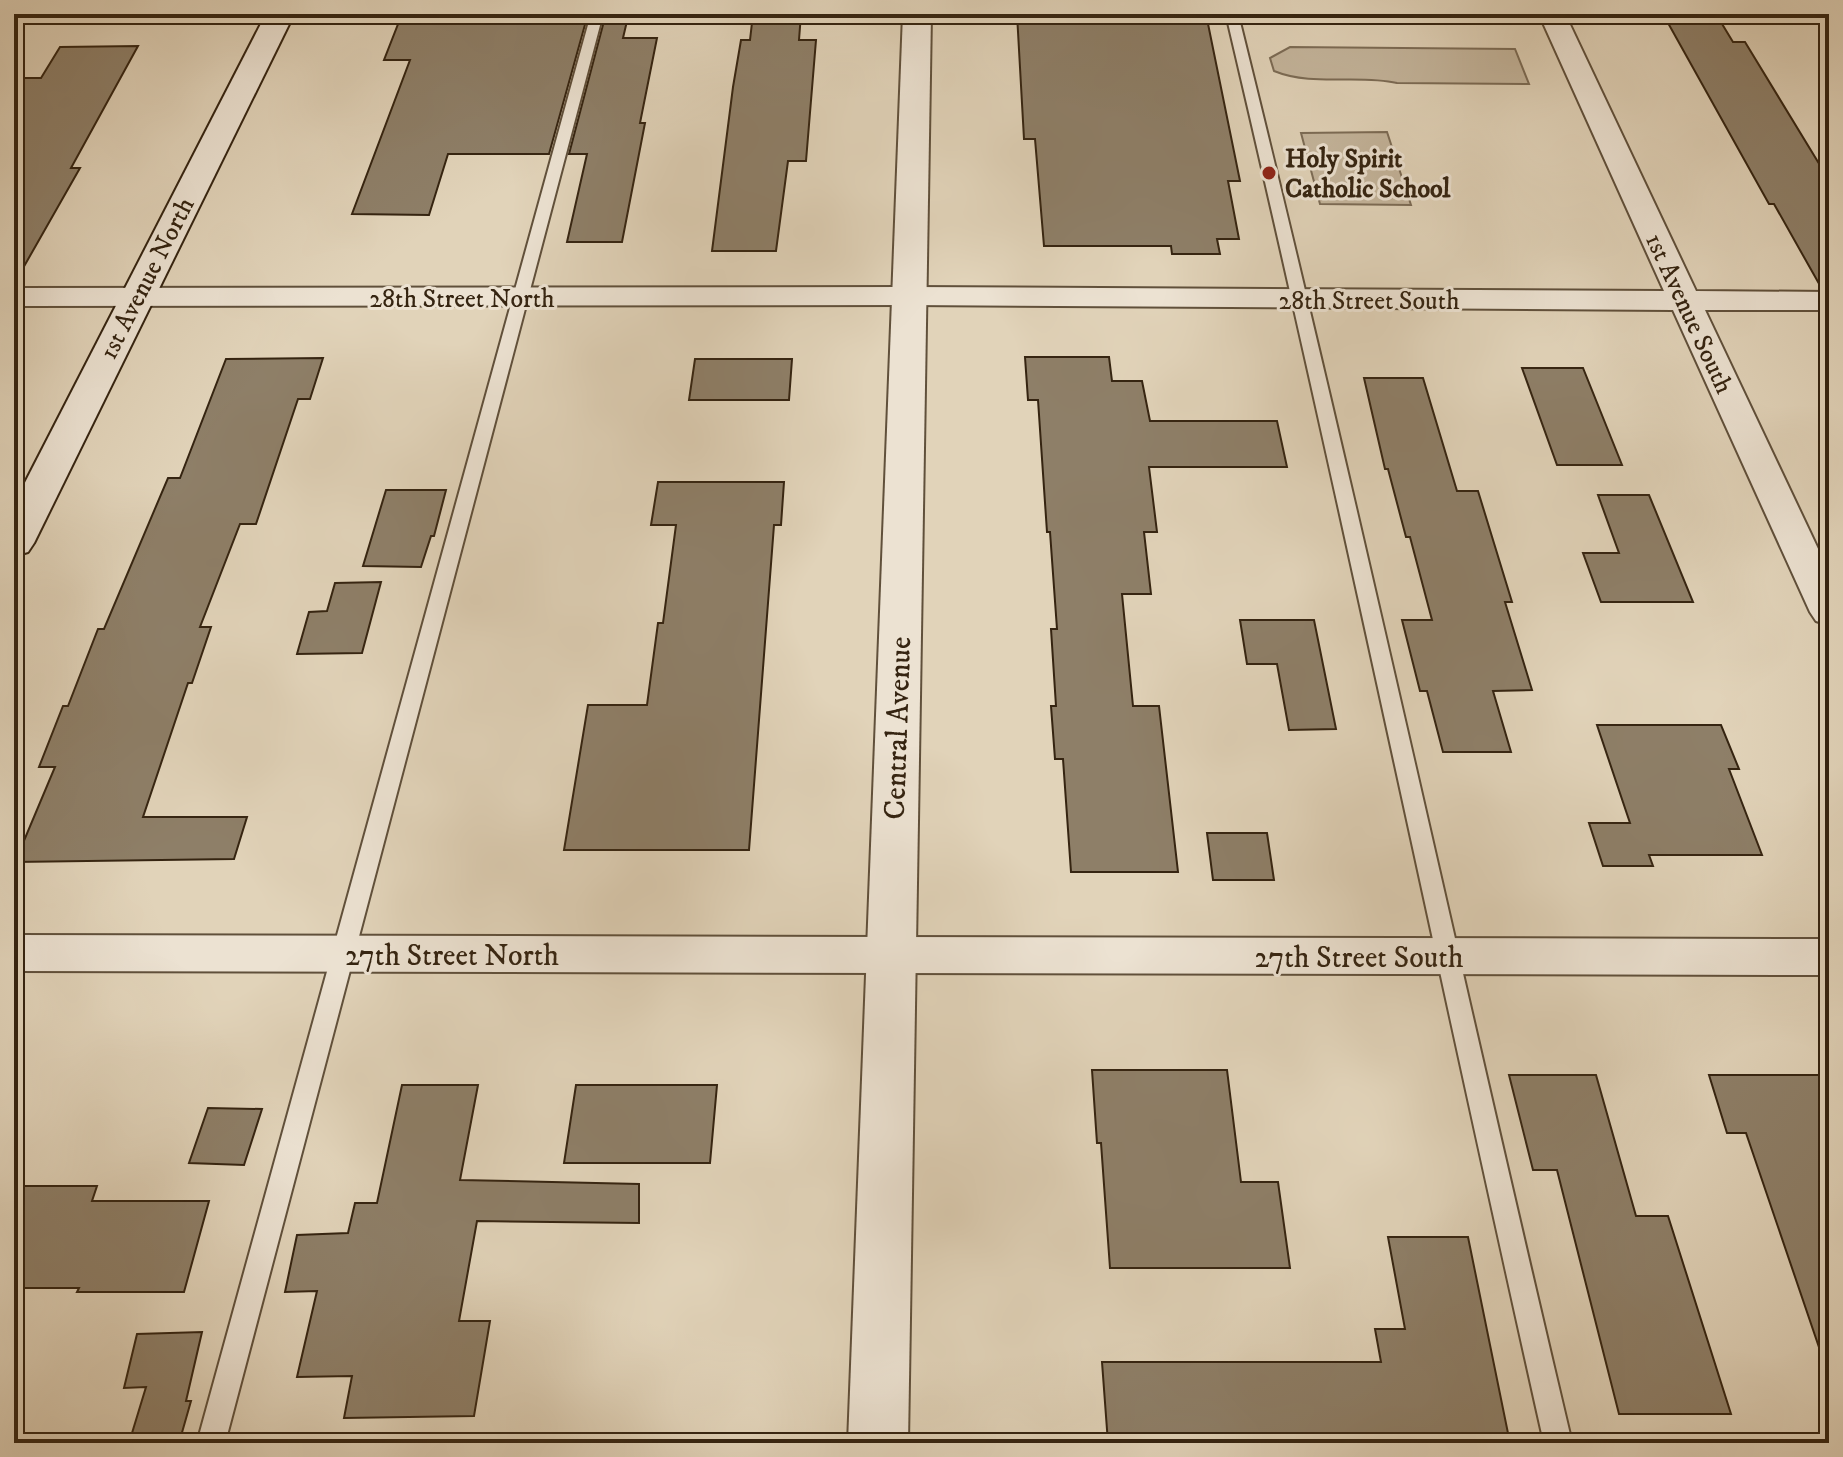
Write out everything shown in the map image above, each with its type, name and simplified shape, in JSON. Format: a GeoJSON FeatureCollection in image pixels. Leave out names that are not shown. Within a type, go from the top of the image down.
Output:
{"type":"FeatureCollection","features":[{"type":"Feature","properties":{"kind":"street","name":"1st Avenue North"},"geometry":{"type":"LineString","coordinates":[[14,543],[280,14]]}},
{"type":"Feature","properties":{"kind":"street","name":"Central Avenue"},"geometry":{"type":"LineString","coordinates":[[878,1443],[917,14]]}},
{"type":"Feature","properties":{"kind":"street","name":"1st Avenue South"},"geometry":{"type":"LineString","coordinates":[[1552,14],[1829,612]]}},
{"type":"Feature","properties":{"kind":"street","name":"28th Street North"},"geometry":{"type":"LineString","coordinates":[[14,297],[910,296]]}},
{"type":"Feature","properties":{"kind":"street","name":"28th Street South"},"geometry":{"type":"LineString","coordinates":[[910,296],[1829,301]]}},
{"type":"Feature","properties":{"kind":"street","name":"27th Street North"},"geometry":{"type":"LineString","coordinates":[[14,953],[890,956]]}},
{"type":"Feature","properties":{"kind":"street","name":"27th Street South"},"geometry":{"type":"LineString","coordinates":[[890,956],[1829,957]]}},
{"type":"Feature","properties":{"kind":"lane"},"geometry":{"type":"LineString","coordinates":[[211,1443],[597,14]]}},
{"type":"Feature","properties":{"kind":"lane"},"geometry":{"type":"LineString","coordinates":[[1232,14],[1301,299],[1446,957],[1558,1443]]}},
{"type":"Feature","properties":{"kind":"shaded area"},"geometry":{"type":"Polygon","coordinates":[[[1290,47],[1515,49],[1529,84],[1397,83],[1304,78],[1274,71],[1270,58],[1290,47]]]}},
{"type":"Feature","properties":{"kind":"shaded area"},"geometry":{"type":"Polygon","coordinates":[[[1387,132],[1411,205],[1320,204],[1301,133],[1387,132]]]}},
{"type":"Feature","properties":{"kind":"building"},"geometry":{"type":"Polygon","coordinates":[[[402,14],[573,14],[571,21],[586,21],[549,154],[448,154],[429,215],[352,214],[410,60],[384,60],[402,14]]]}},
{"type":"Feature","properties":{"kind":"building"},"geometry":{"type":"Polygon","coordinates":[[[753,14],[801,14],[799,40],[816,40],[806,161],[788,161],[776,251],[712,251],[741,40],[750,40],[753,14]]]}},
{"type":"Feature","properties":{"kind":"building"},"geometry":{"type":"Polygon","coordinates":[[[1017,14],[1206,14],[1240,181],[1228,181],[1239,239],[1217,239],[1220,254],[1172,254],[1171,246],[1044,246],[1035,139],[1024,139],[1017,14]]]}},
{"type":"Feature","properties":{"kind":"building"},"geometry":{"type":"Polygon","coordinates":[[[1663,14],[1716,14],[1733,42],[1745,42],[1829,180],[1829,289],[1822,289],[1774,204],[1769,204],[1663,14]]]}},
{"type":"Feature","properties":{"kind":"building"},"geometry":{"type":"Polygon","coordinates":[[[604,21],[627,21],[623,38],[657,38],[640,123],[645,123],[622,242],[567,242],[587,154],[569,154],[604,21]]]}},
{"type":"Feature","properties":{"kind":"building"},"geometry":{"type":"Polygon","coordinates":[[[138,46],[71,168],[80,168],[14,284],[14,78],[41,78],[60,47],[138,46]]]}},
{"type":"Feature","properties":{"kind":"building"},"geometry":{"type":"Polygon","coordinates":[[[1025,357],[1109,357],[1112,381],[1142,381],[1150,421],[1277,421],[1287,467],[1149,467],[1157,532],[1144,532],[1151,594],[1122,594],[1133,706],[1159,706],[1178,872],[1071,872],[1063,759],[1055,759],[1051,706],[1056,706],[1051,629],[1057,629],[1050,532],[1047,532],[1038,400],[1028,400],[1025,357]]]}},
{"type":"Feature","properties":{"kind":"building"},"geometry":{"type":"Polygon","coordinates":[[[323,358],[310,399],[298,399],[256,524],[240,524],[200,627],[211,627],[192,683],[188,683],[143,817],[247,817],[234,859],[15,862],[55,767],[39,767],[63,706],[68,706],[98,629],[104,629],[168,478],[180,478],[226,359],[323,358]]]}},
{"type":"Feature","properties":{"kind":"building"},"geometry":{"type":"Polygon","coordinates":[[[695,359],[792,359],[789,400],[689,400],[695,359]]]}},
{"type":"Feature","properties":{"kind":"building"},"geometry":{"type":"Polygon","coordinates":[[[1522,368],[1583,368],[1622,465],[1557,465],[1522,368]]]}},
{"type":"Feature","properties":{"kind":"building"},"geometry":{"type":"Polygon","coordinates":[[[1364,378],[1423,378],[1457,491],[1478,491],[1512,602],[1505,602],[1532,690],[1493,691],[1511,752],[1443,752],[1427,691],[1420,691],[1402,620],[1432,620],[1410,537],[1406,537],[1388,469],[1385,469],[1364,378]]]}},
{"type":"Feature","properties":{"kind":"building"},"geometry":{"type":"Polygon","coordinates":[[[658,482],[784,482],[781,525],[774,525],[749,850],[564,850],[588,705],[647,705],[658,623],[663,623],[676,525],[651,525],[658,482]]]}},
{"type":"Feature","properties":{"kind":"building"},"geometry":{"type":"Polygon","coordinates":[[[386,490],[446,490],[434,536],[431,536],[421,567],[363,566],[386,490]]]}},
{"type":"Feature","properties":{"kind":"building"},"geometry":{"type":"Polygon","coordinates":[[[1598,495],[1649,495],[1693,602],[1601,602],[1583,553],[1619,553],[1598,495]]]}},
{"type":"Feature","properties":{"kind":"building"},"geometry":{"type":"Polygon","coordinates":[[[381,582],[362,653],[297,654],[309,612],[327,611],[335,583],[381,582]]]}},
{"type":"Feature","properties":{"kind":"building"},"geometry":{"type":"Polygon","coordinates":[[[1240,620],[1314,620],[1336,729],[1289,730],[1277,664],[1247,664],[1240,620]]]}},
{"type":"Feature","properties":{"kind":"building"},"geometry":{"type":"Polygon","coordinates":[[[1597,725],[1721,725],[1739,769],[1729,769],[1762,855],[1649,855],[1653,866],[1603,866],[1589,823],[1630,823],[1597,725]]]}},
{"type":"Feature","properties":{"kind":"building"},"geometry":{"type":"Polygon","coordinates":[[[1207,833],[1267,833],[1274,880],[1213,880],[1207,833]]]}},
{"type":"Feature","properties":{"kind":"building"},"geometry":{"type":"Polygon","coordinates":[[[1092,1070],[1227,1070],[1241,1182],[1278,1182],[1290,1268],[1110,1268],[1092,1070]]]}},
{"type":"Feature","properties":{"kind":"building"},"geometry":{"type":"Polygon","coordinates":[[[1509,1075],[1596,1075],[1636,1216],[1668,1216],[1731,1414],[1619,1414],[1557,1170],[1533,1170],[1509,1075]]]}},
{"type":"Feature","properties":{"kind":"building"},"geometry":{"type":"Polygon","coordinates":[[[1709,1075],[1829,1075],[1829,1354],[1822,1356],[1746,1133],[1727,1133],[1709,1075]]]}},
{"type":"Feature","properties":{"kind":"building"},"geometry":{"type":"Polygon","coordinates":[[[402,1085],[478,1085],[460,1180],[639,1184],[639,1223],[477,1221],[459,1321],[490,1321],[474,1416],[344,1418],[352,1376],[297,1377],[317,1291],[285,1292],[297,1235],[348,1233],[355,1203],[377,1203],[402,1085]]]}},
{"type":"Feature","properties":{"kind":"building"},"geometry":{"type":"Polygon","coordinates":[[[576,1085],[717,1085],[710,1163],[564,1163],[576,1085]]]}},
{"type":"Feature","properties":{"kind":"building"},"geometry":{"type":"Polygon","coordinates":[[[208,1108],[262,1109],[244,1165],[189,1163],[208,1108]]]}},
{"type":"Feature","properties":{"kind":"building"},"geometry":{"type":"Polygon","coordinates":[[[14,1186],[97,1186],[92,1201],[209,1201],[184,1292],[77,1292],[79,1288],[14,1288],[14,1186]]]}},
{"type":"Feature","properties":{"kind":"building"},"geometry":{"type":"Polygon","coordinates":[[[1388,1237],[1468,1237],[1510,1443],[1108,1443],[1102,1362],[1381,1362],[1375,1329],[1405,1329],[1388,1237]]]}},
{"type":"Feature","properties":{"kind":"building"},"geometry":{"type":"Polygon","coordinates":[[[202,1332],[186,1401],[191,1401],[179,1443],[129,1443],[146,1387],[124,1388],[137,1334],[202,1332]]]}},
{"type":"Feature","properties":{"kind":"place","name":"Holy Spirit Catholic School"},"geometry":{"type":"Point","coordinates":[1269,173]}}]}
